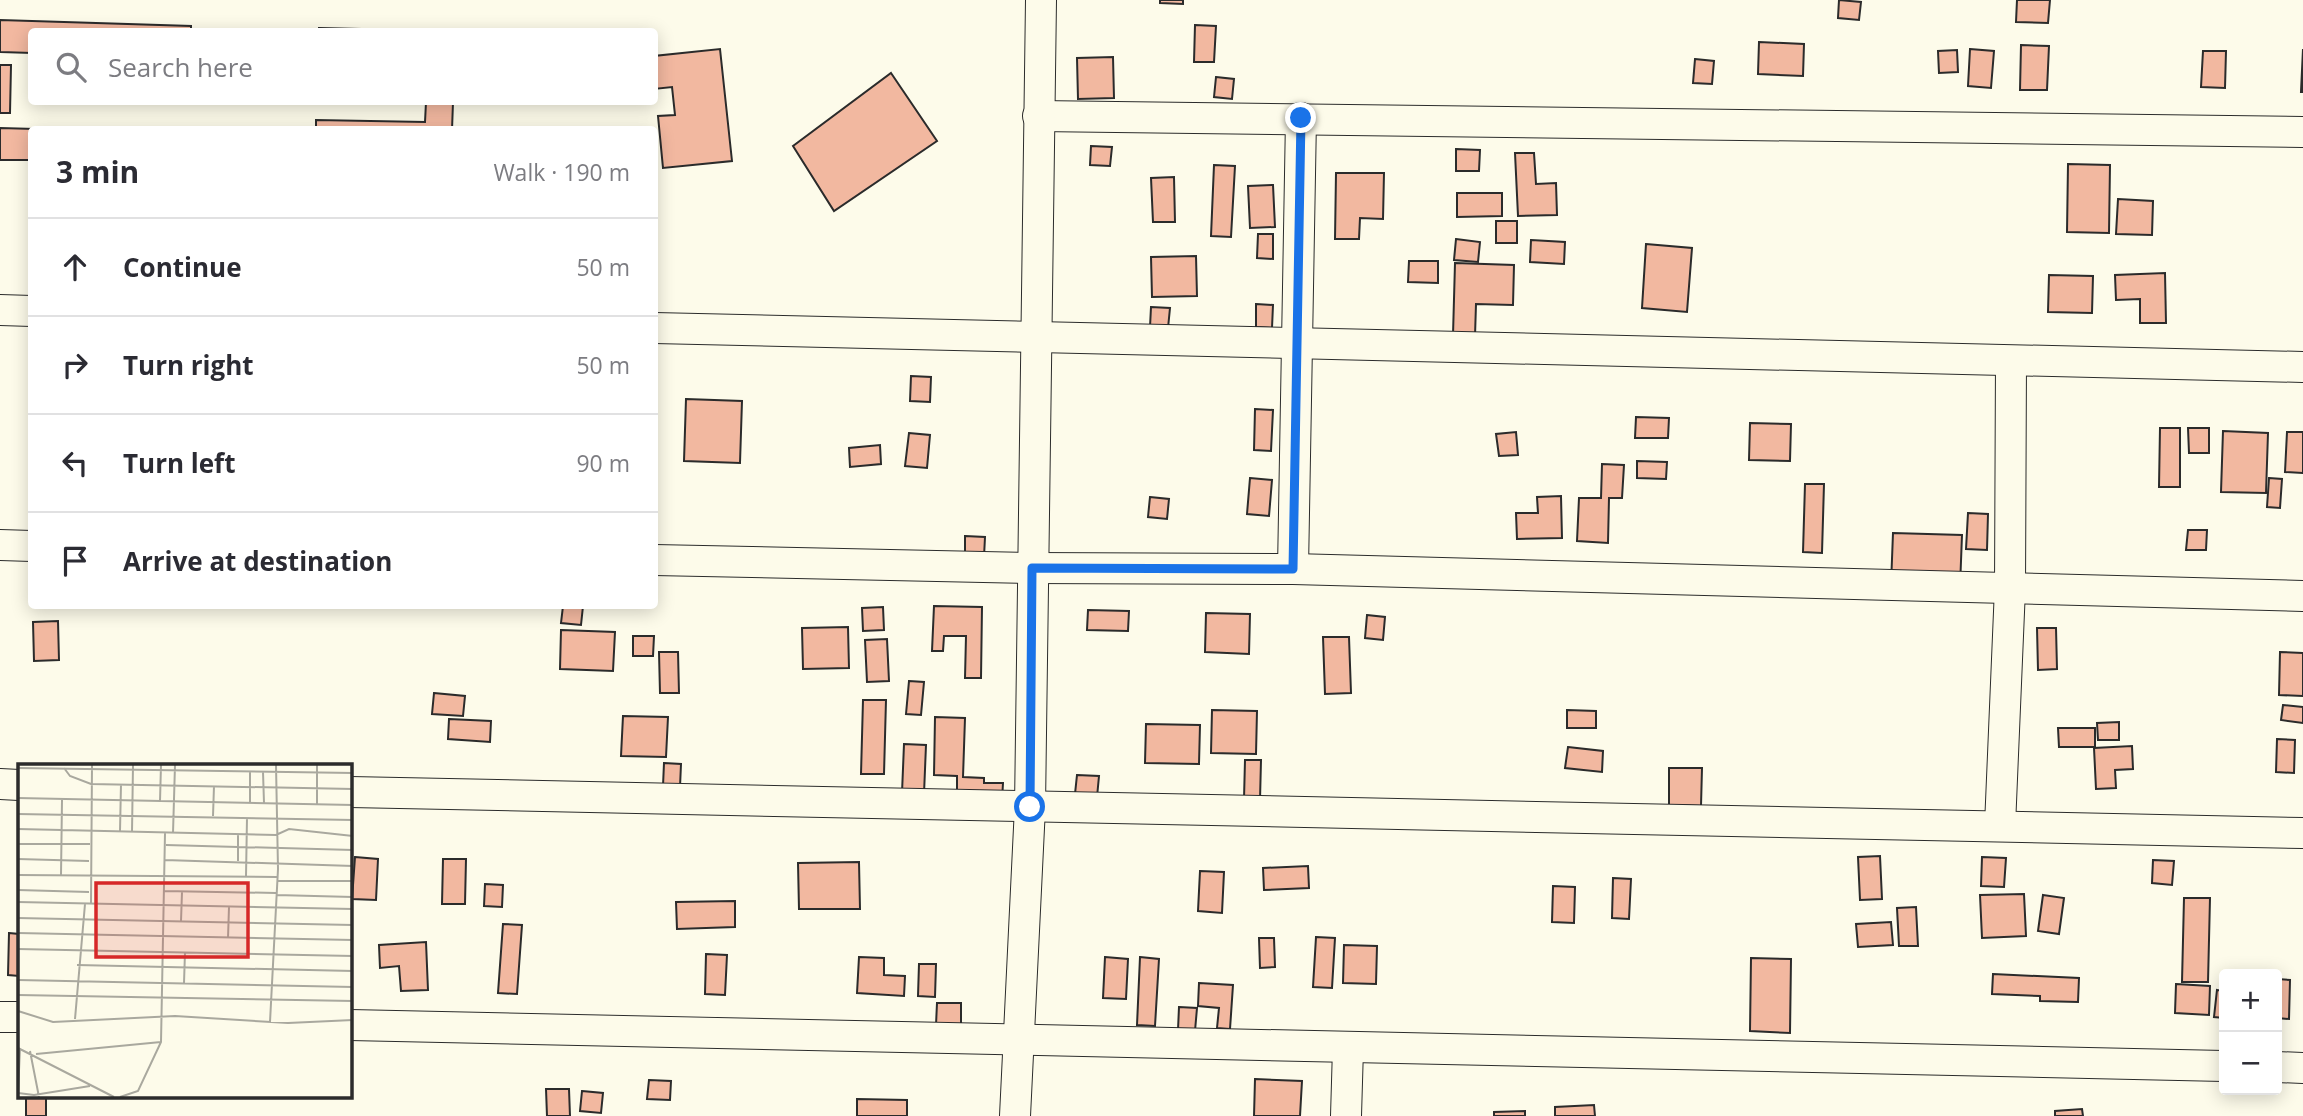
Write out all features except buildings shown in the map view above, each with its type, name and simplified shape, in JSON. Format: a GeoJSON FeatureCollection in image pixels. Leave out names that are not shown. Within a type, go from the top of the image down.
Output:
{"type":"FeatureCollection","features":[{"type":"Feature","properties":{"kind":"street"},"geometry":{"type":"LineString","coordinates":[[1015,1116],[1030,807],[1041,0]]}},
{"type":"Feature","properties":{"kind":"street"},"geometry":{"type":"LineString","coordinates":[[1038,117],[1301,118],[2303,132]]}},
{"type":"Feature","properties":{"kind":"street"},"geometry":{"type":"LineString","coordinates":[[1293,569],[1301,118]]}},
{"type":"Feature","properties":{"kind":"street"},"geometry":{"type":"LineString","coordinates":[[0,310],[28,311]]}},
{"type":"Feature","properties":{"kind":"street"},"geometry":{"type":"LineString","coordinates":[[658,328],[2303,368]]}},
{"type":"Feature","properties":{"kind":"street"},"geometry":{"type":"LineString","coordinates":[[2000,826],[2010,588],[2011,362]]}},
{"type":"Feature","properties":{"kind":"street"},"geometry":{"type":"LineString","coordinates":[[0,545],[28,546]]}},
{"type":"Feature","properties":{"kind":"street"},"geometry":{"type":"LineString","coordinates":[[658,560],[1032,568],[1293,569],[2303,596]]}},
{"type":"Feature","properties":{"kind":"street"},"geometry":{"type":"LineString","coordinates":[[0,784],[18,785]]}},
{"type":"Feature","properties":{"kind":"street"},"geometry":{"type":"LineString","coordinates":[[352,792],[2303,833]]}},
{"type":"Feature","properties":{"kind":"street"},"geometry":{"type":"LineString","coordinates":[[0,1017],[18,1017]]}},
{"type":"Feature","properties":{"kind":"street"},"geometry":{"type":"LineString","coordinates":[[352,1025],[2219,1066]]}},
{"type":"Feature","properties":{"kind":"street"},"geometry":{"type":"LineString","coordinates":[[1346,1116],[1348,1048]]}},
{"type":"Feature","properties":{"kind":"street"},"geometry":{"type":"LineString","coordinates":[[2282,1067],[2303,1068]]}},
{"type":"Feature","properties":{"kind":"route"},"geometry":{"type":"LineString","coordinates":[[1030,807],[1032,568],[1293,569],[1301,118]]}}]}
